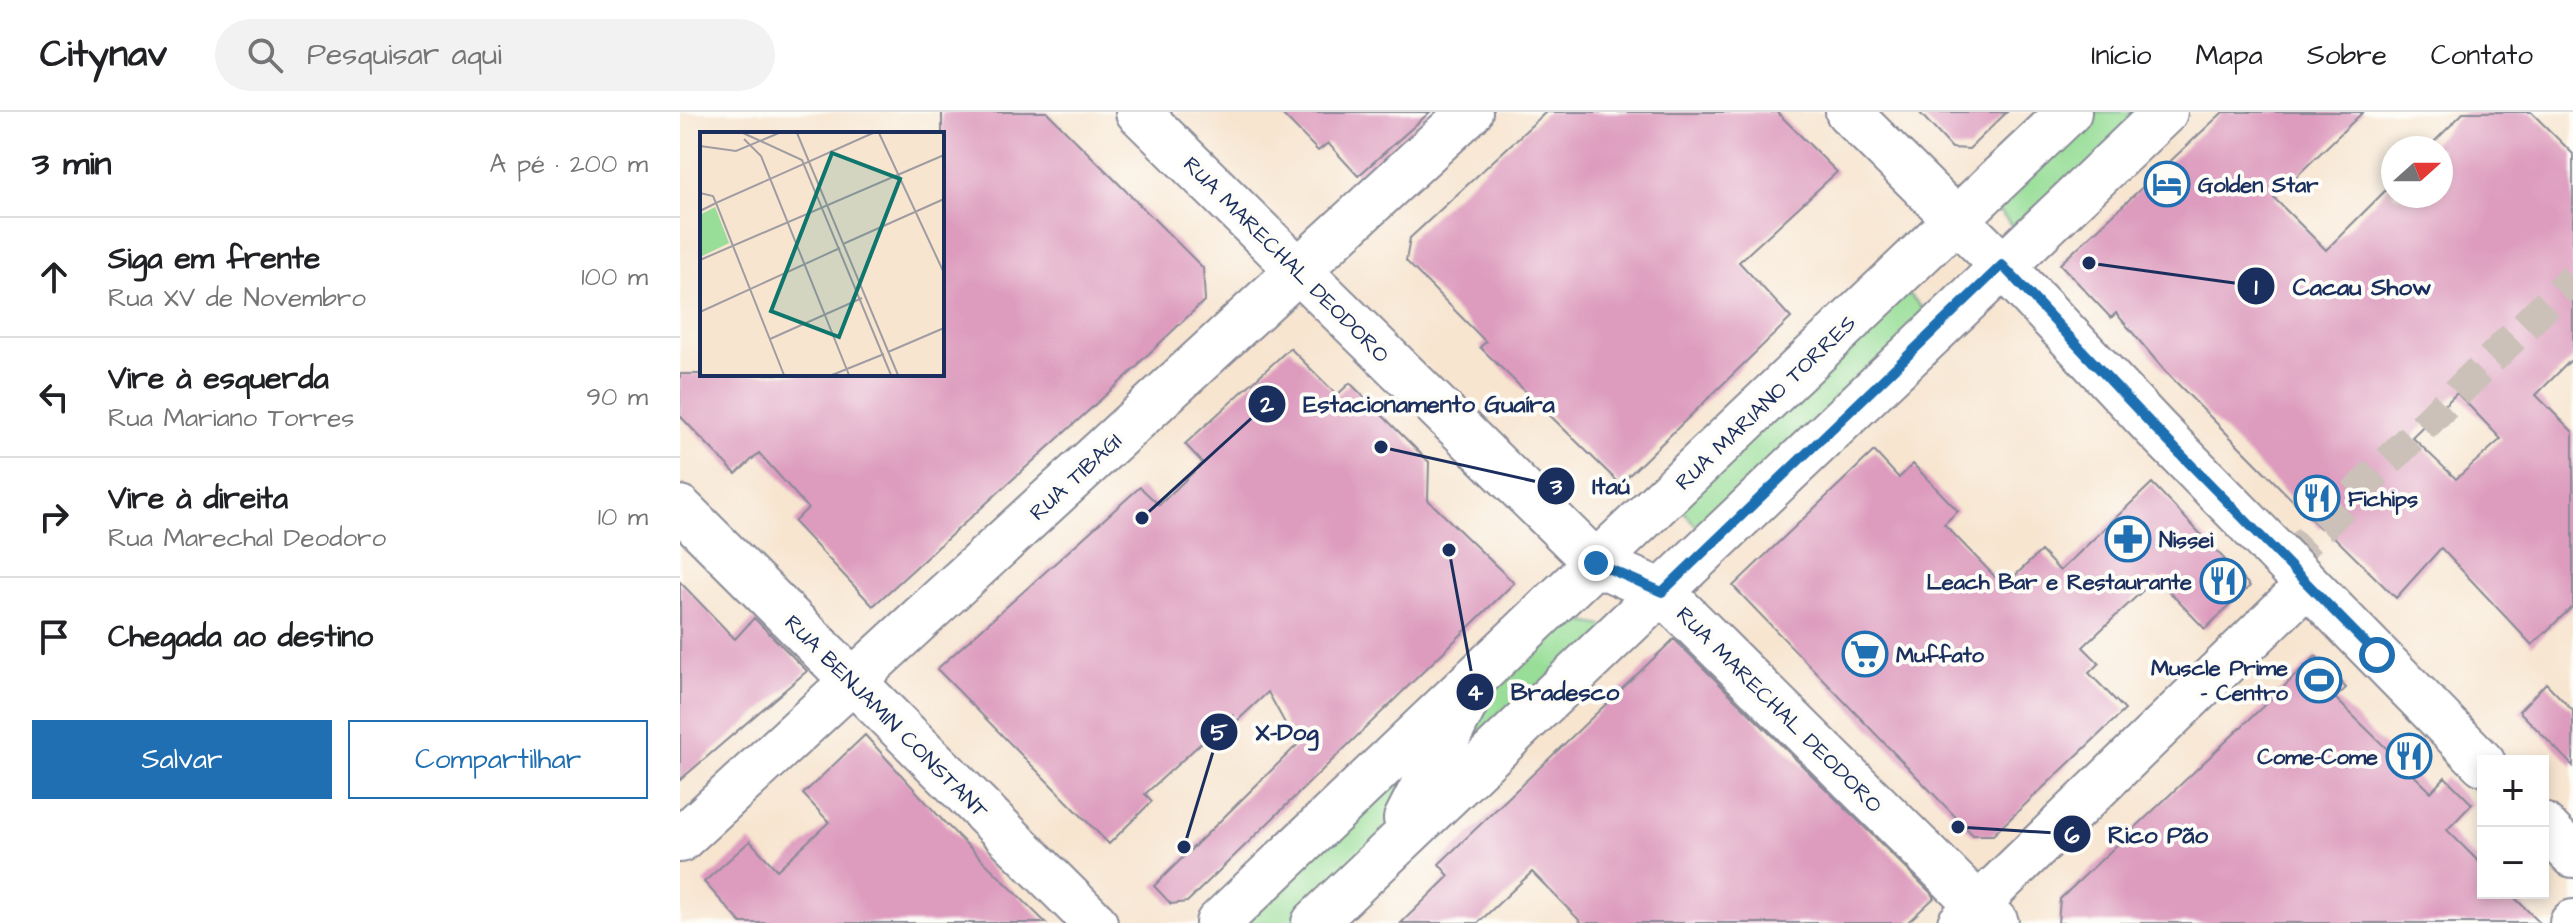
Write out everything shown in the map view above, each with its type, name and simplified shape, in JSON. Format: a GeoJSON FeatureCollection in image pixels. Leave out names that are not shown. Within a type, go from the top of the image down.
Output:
{"type":"FeatureCollection","features":[{"type":"Feature","properties":{"kind":"main road","name":"RUA MARECHAL DEODORO"},"geometry":{"type":"LineString","coordinates":[[1138,112],[1596,563],[1662,592],[1978,917]]}},
{"type":"Feature","properties":{"kind":"main road","name":"RUA TIBAGI"},"geometry":{"type":"LineString","coordinates":[[680,840],[1470,112]]}},
{"type":"Feature","properties":{"kind":"main road"},"geometry":{"type":"LineString","coordinates":[[1848,112],[2002,265],[2155,428],[2477,757]]}},
{"type":"Feature","properties":{"kind":"main road","name":"RUA MARIANO TORRES"},"geometry":{"type":"LineString","coordinates":[[1218,923],[2069,112]]}},
{"type":"Feature","properties":{"kind":"main road"},"geometry":{"type":"LineString","coordinates":[[1314,923],[2165,112]]}},
{"type":"Feature","properties":{"kind":"main road","name":"RUA BENJAMIN CONSTANT"},"geometry":{"type":"LineString","coordinates":[[680,508],[1095,923]]}},
{"type":"Feature","properties":{"kind":"main road"},"geometry":{"type":"LineString","coordinates":[[1391,850],[1481,673]]}},
{"type":"Feature","properties":{"kind":"main road"},"geometry":{"type":"LineString","coordinates":[[2545,827],[2573,855]]}},
{"type":"Feature","properties":{"kind":"street"},"geometry":{"type":"LineString","coordinates":[[1978,917],[2308,584]]}},
{"type":"Feature","properties":{"kind":"green space"},"geometry":{"type":"Polygon","coordinates":[[[2090,112],[2171,112],[2032,246],[1992,204],[2090,112]]]}},
{"type":"Feature","properties":{"kind":"green space"},"geometry":{"type":"Polygon","coordinates":[[[1905,289],[1940,328],[1708,539],[1673,500],[1905,289]]]}},
{"type":"Feature","properties":{"kind":"green space"},"geometry":{"type":"Polygon","coordinates":[[[1555,616],[1609,627],[1422,807],[1487,679],[1555,616]]]}},
{"type":"Feature","properties":{"kind":"green space"},"geometry":{"type":"Polygon","coordinates":[[[1454,710],[1382,845],[1297,923],[1224,923],[1454,710]]]}},
{"type":"Feature","properties":{"kind":"building"},"geometry":{"type":"Polygon","coordinates":[[[942,112],[1047,112],[1203,268],[1205,300],[1140,364],[873,606],[794,522],[808,508],[759,453],[736,474],[680,416],[680,374],[944,376],[942,112]]]}},
{"type":"Feature","properties":{"kind":"building"},"geometry":{"type":"Polygon","coordinates":[[[1280,112],[1430,112],[1358,176],[1328,143],[1318,151],[1280,112]]]}},
{"type":"Feature","properties":{"kind":"building"},"geometry":{"type":"Polygon","coordinates":[[[1546,112],[1777,112],[1837,172],[1739,262],[1791,318],[1620,484],[1480,347],[1486,342],[1406,261],[1410,238],[1546,112]]]}},
{"type":"Feature","properties":{"kind":"building"},"geometry":{"type":"Polygon","coordinates":[[[1919,112],[2007,112],[1969,149],[1952,148],[1919,112]]]}},
{"type":"Feature","properties":{"kind":"building"},"geometry":{"type":"Polygon","coordinates":[[[2223,112],[2363,112],[2274,198],[2326,250],[2381,195],[2381,208],[2453,208],[2453,136],[2440,136],[2464,112],[2531,112],[2573,154],[2573,358],[2536,395],[2573,432],[2573,606],[2532,645],[2441,548],[2396,598],[2323,526],[2320,528],[2164,370],[2116,313],[2111,318],[2060,264],[2223,112]],[[2457,393],[2412,437],[2456,479],[2501,439],[2457,393]]]}},
{"type":"Feature","properties":{"kind":"building"},"geometry":{"type":"Polygon","coordinates":[[[1290,348],[1337,395],[1350,383],[1429,462],[1428,500],[1514,583],[1187,902],[1171,904],[1154,886],[1297,745],[1268,692],[1237,721],[1232,715],[1145,794],[1152,801],[1109,844],[937,669],[1140,487],[1159,505],[1203,463],[1185,444],[1290,348]]]}},
{"type":"Feature","properties":{"kind":"building"},"geometry":{"type":"Polygon","coordinates":[[[1874,451],[1899,478],[1913,464],[1958,511],[1944,524],[2004,586],[2041,551],[2060,571],[2152,483],[2250,586],[2205,629],[2156,578],[2083,647],[2099,663],[2089,673],[2125,710],[1993,835],[1973,835],[1733,586],[1874,451]]]}},
{"type":"Feature","properties":{"kind":"building"},"geometry":{"type":"Polygon","coordinates":[[[680,582],[735,639],[754,618],[807,671],[680,780],[680,582]]]}},
{"type":"Feature","properties":{"kind":"building"},"geometry":{"type":"Polygon","coordinates":[[[1674,639],[1935,897],[1907,923],[1582,923],[1532,872],[1478,923],[1401,923],[1449,876],[1439,864],[1674,639]]]}},
{"type":"Feature","properties":{"kind":"building"},"geometry":{"type":"Polygon","coordinates":[[[2316,656],[2346,688],[2335,698],[2431,792],[2445,777],[2472,804],[2447,830],[2477,860],[2477,899],[2516,899],[2540,923],[2058,923],[2060,899],[2316,656]]]}},
{"type":"Feature","properties":{"kind":"building"},"geometry":{"type":"Polygon","coordinates":[[[2546,683],[2573,711],[2573,766],[2519,711],[2546,683]]]}},
{"type":"Feature","properties":{"kind":"building"},"geometry":{"type":"Polygon","coordinates":[[[865,735],[945,823],[1046,923],[741,923],[704,882],[750,841],[777,870],[829,822],[803,794],[865,735]]]}},
{"type":"Feature","properties":{"kind":"tunnel"},"geometry":{"type":"LineString","coordinates":[[2286,562],[2573,278]]}},
{"type":"Feature","properties":{"kind":"place","name":"Golden Star"},"geometry":{"type":"Point","coordinates":[2167,184]}},
{"type":"Feature","properties":{"kind":"place","name":"Cacau Show"},"geometry":{"type":"Point","coordinates":[2089,263]}},
{"type":"Feature","properties":{"kind":"place","name":"Itaú"},"geometry":{"type":"Point","coordinates":[1381,447]}},
{"type":"Feature","properties":{"kind":"place","name":"Fichips"},"geometry":{"type":"Point","coordinates":[2317,498]}},
{"type":"Feature","properties":{"kind":"place","name":"Estacionamento Guaíra"},"geometry":{"type":"Point","coordinates":[1142,518]}},
{"type":"Feature","properties":{"kind":"place","name":"Nissei"},"geometry":{"type":"Point","coordinates":[2128,539]}},
{"type":"Feature","properties":{"kind":"place","name":"Bradesco"},"geometry":{"type":"Point","coordinates":[1449,550]}},
{"type":"Feature","properties":{"kind":"place","name":"Leach Bar e Restaurante"},"geometry":{"type":"Point","coordinates":[2223,581]}},
{"type":"Feature","properties":{"kind":"place","name":"Muffato"},"geometry":{"type":"Point","coordinates":[1865,654]}},
{"type":"Feature","properties":{"kind":"place","name":"Muscle Prime - Centro"},"geometry":{"type":"Point","coordinates":[2319,680]}},
{"type":"Feature","properties":{"kind":"place","name":"Come-Come"},"geometry":{"type":"Point","coordinates":[2409,756]}},
{"type":"Feature","properties":{"kind":"place","name":"Rico Pão"},"geometry":{"type":"Point","coordinates":[1958,827]}},
{"type":"Feature","properties":{"kind":"place","name":"X-Dog"},"geometry":{"type":"Point","coordinates":[1184,847]}},
{"type":"Feature","properties":{"kind":"route"},"geometry":{"type":"LineString","coordinates":[[1596,563],[1662,592],[2002,265],[2155,428],[2377,655]]}}]}
